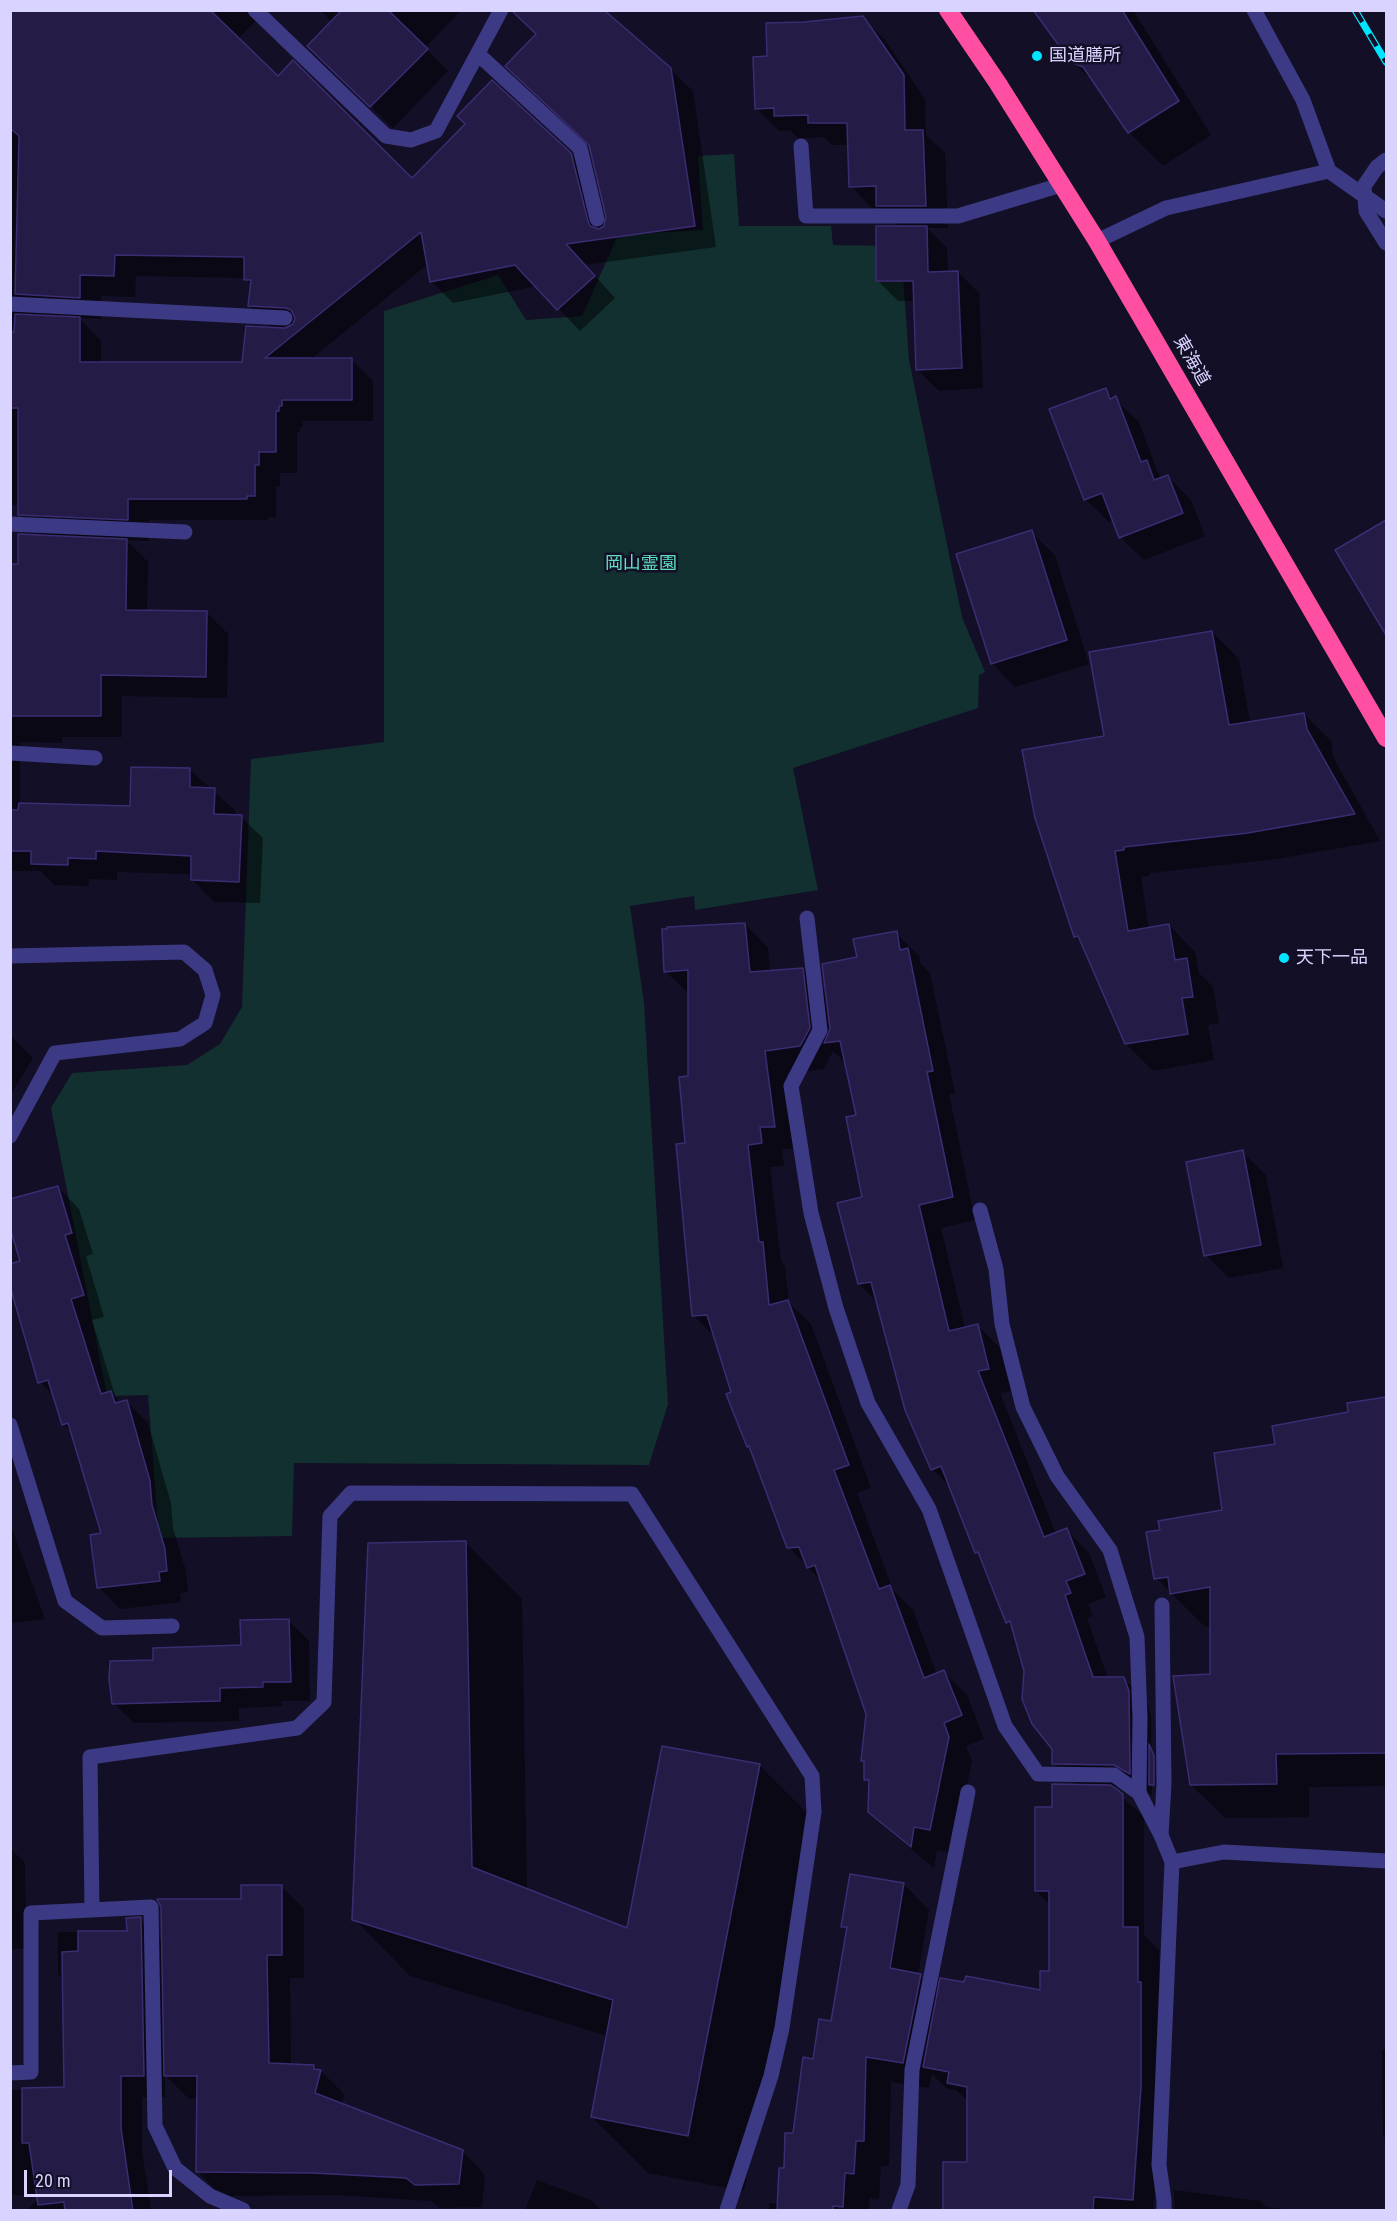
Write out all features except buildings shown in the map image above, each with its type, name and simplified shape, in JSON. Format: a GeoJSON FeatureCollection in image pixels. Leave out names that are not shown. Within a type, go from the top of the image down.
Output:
{"type":"FeatureCollection","features":[{"type":"Feature","properties":{"kind":"highway","name":"東海道"},"geometry":{"type":"LineString","coordinates":[[948,10],[997,82],[1097,241],[1386,738]]}},
{"type":"Feature","properties":{"kind":"street"},"geometry":{"type":"LineString","coordinates":[[255,10],[386,136],[411,140],[436,131],[501,10]]}},
{"type":"Feature","properties":{"kind":"street"},"geometry":{"type":"LineString","coordinates":[[1254,10],[1303,100],[1329,171],[1386,211]]}},
{"type":"Feature","properties":{"kind":"street"},"geometry":{"type":"LineString","coordinates":[[478,54],[580,148],[597,219]]}},
{"type":"Feature","properties":{"kind":"street"},"geometry":{"type":"LineString","coordinates":[[801,146],[806,216],[958,216],[1061,185]]}},
{"type":"Feature","properties":{"kind":"street"},"geometry":{"type":"LineString","coordinates":[[1386,160],[1377,167],[1364,186],[1366,211],[1386,243]]}},
{"type":"Feature","properties":{"kind":"street"},"geometry":{"type":"LineString","coordinates":[[1097,241],[1166,208],[1329,171]]}},
{"type":"Feature","properties":{"kind":"street"},"geometry":{"type":"LineString","coordinates":[[10,304],[285,318]]}},
{"type":"Feature","properties":{"kind":"street"},"geometry":{"type":"LineString","coordinates":[[10,524],[185,532]]}},
{"type":"Feature","properties":{"kind":"street"},"geometry":{"type":"LineString","coordinates":[[10,753],[94,758]]}},
{"type":"Feature","properties":{"kind":"street"},"geometry":{"type":"LineString","coordinates":[[807,918],[820,1030],[791,1086],[811,1213],[836,1308],[868,1403],[929,1509],[1005,1726],[1038,1774],[1114,1775],[1139,1793],[1161,1834],[1172,1862],[1159,2165],[1164,2211]]}},
{"type":"Feature","properties":{"kind":"street"},"geometry":{"type":"LineString","coordinates":[[10,957],[184,952],[205,970],[213,995],[205,1023],[180,1039],[55,1053],[10,1136]]}},
{"type":"Feature","properties":{"kind":"street"},"geometry":{"type":"LineString","coordinates":[[980,1210],[996,1269],[1002,1324],[1023,1407],[1057,1476],[1110,1550],[1137,1637],[1140,1718],[1139,1793]]}},
{"type":"Feature","properties":{"kind":"street"},"geometry":{"type":"LineString","coordinates":[[10,1425],[65,1601],[102,1628],[172,1626]]}},
{"type":"Feature","properties":{"kind":"street"},"geometry":{"type":"LineString","coordinates":[[93,1910],[90,1756],[297,1728],[324,1702],[330,1516],[351,1493],[632,1494],[812,1776],[814,1812],[782,2028],[771,2076],[727,2211]]}},
{"type":"Feature","properties":{"kind":"street"},"geometry":{"type":"LineString","coordinates":[[1161,1834],[1164,1784],[1162,1605]]}},
{"type":"Feature","properties":{"kind":"street"},"geometry":{"type":"LineString","coordinates":[[899,2211],[908,2185],[912,2070],[968,1792]]}},
{"type":"Feature","properties":{"kind":"street"},"geometry":{"type":"LineString","coordinates":[[1172,1862],[1224,1852],[1386,1861]]}},
{"type":"Feature","properties":{"kind":"street"},"geometry":{"type":"LineString","coordinates":[[10,2073],[31,2072],[31,1912],[151,1907],[155,2126],[175,2168],[210,2196],[243,2211]]}},
{"type":"Feature","properties":{"kind":"green space","name":"岡山霊園"},"geometry":{"type":"Polygon","coordinates":[[[734,154],[739,226],[831,226],[833,245],[901,246],[909,360],[962,617],[985,672],[979,675],[978,708],[793,768],[818,890],[695,910],[694,896],[630,906],[644,1003],[668,1404],[649,1465],[294,1463],[292,1536],[159,1538],[148,1395],[107,1396],[51,1108],[72,1073],[187,1065],[220,1044],[242,1007],[251,759],[384,742],[384,311],[498,275],[526,320],[582,316],[618,235],[703,230],[698,156],[734,154]]]}},
{"type":"Feature","properties":{"kind":"railway"},"geometry":{"type":"LineString","coordinates":[[1355,10],[1386,62]]}},
{"type":"Feature","properties":{"kind":"place","name":"国道膳所"},"geometry":{"type":"Point","coordinates":[1037,56]}},
{"type":"Feature","properties":{"kind":"place","name":"天下一品"},"geometry":{"type":"Point","coordinates":[1284,958]}}]}
